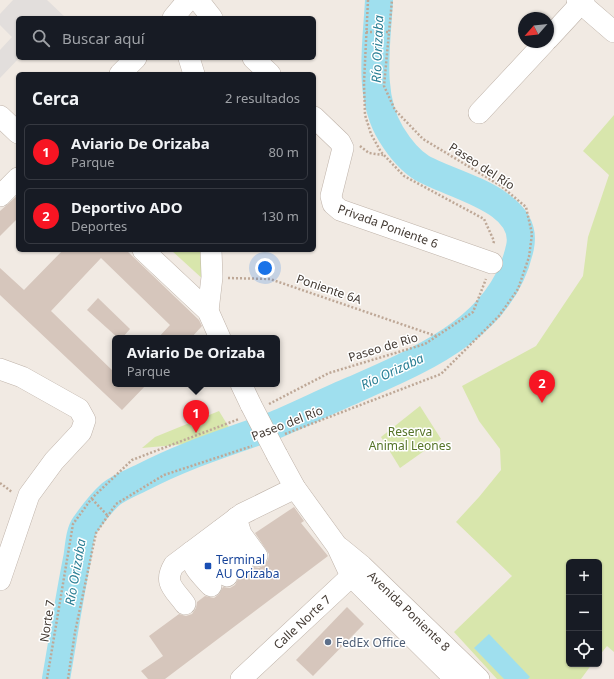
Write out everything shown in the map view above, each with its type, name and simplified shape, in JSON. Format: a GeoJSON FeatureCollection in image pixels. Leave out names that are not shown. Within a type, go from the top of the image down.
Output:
{"type":"FeatureCollection","features":[{"type":"Feature","properties":{"kind":"street"},"geometry":{"type":"LineString","coordinates":[[175,16],[188,0]]}},
{"type":"Feature","properties":{"kind":"street"},"geometry":{"type":"LineString","coordinates":[[189,16],[192,0]]}},
{"type":"Feature","properties":{"kind":"street"},"geometry":{"type":"LineString","coordinates":[[198,0],[210,16]]}},
{"type":"Feature","properties":{"kind":"street"},"geometry":{"type":"LineString","coordinates":[[554,32],[581,1],[614,32]]}},
{"type":"Feature","properties":{"kind":"street"},"geometry":{"type":"LineString","coordinates":[[479,113],[539,48]]}},
{"type":"Feature","properties":{"kind":"street"},"geometry":{"type":"LineString","coordinates":[[122,72],[134,60]]}},
{"type":"Feature","properties":{"kind":"street"},"geometry":{"type":"LineString","coordinates":[[190,60],[193,72]]}},
{"type":"Feature","properties":{"kind":"street"},"geometry":{"type":"LineString","coordinates":[[255,60],[268,72]]}},
{"type":"Feature","properties":{"kind":"street"},"geometry":{"type":"LineString","coordinates":[[0,116],[16,131]]}},
{"type":"Feature","properties":{"kind":"street","name":"Privada Poniente 6"},"geometry":{"type":"LineString","coordinates":[[316,119],[340,142],[343,148],[331,196],[333,204],[340,210],[492,263]]}},
{"type":"Feature","properties":{"kind":"street"},"geometry":{"type":"LineString","coordinates":[[0,196],[16,180]]}},
{"type":"Feature","properties":{"kind":"street"},"geometry":{"type":"LineString","coordinates":[[146,252],[208,311],[219,335]]}},
{"type":"Feature","properties":{"kind":"street"},"geometry":{"type":"LineString","coordinates":[[208,311],[212,277],[211,252]]}},
{"type":"Feature","properties":{"kind":"street"},"geometry":{"type":"LineString","coordinates":[[0,369],[22,377],[79,409],[85,420],[81,432],[54,460],[29,495],[0,580]]}},
{"type":"Feature","properties":{"kind":"street","name":"Avenida Poniente 8"},"geometry":{"type":"LineString","coordinates":[[242,387],[252,409],[295,488],[337,546],[357,571],[455,679]]}},
{"type":"Feature","properties":{"kind":"street"},"geometry":{"type":"LineString","coordinates":[[222,579],[169,584],[169,574],[206,541],[295,488]]}},
{"type":"Feature","properties":{"kind":"street"},"geometry":{"type":"LineString","coordinates":[[240,534],[222,579],[194,566],[191,558],[206,541],[240,534]]}},
{"type":"Feature","properties":{"kind":"street"},"geometry":{"type":"LineString","coordinates":[[206,541],[214,543],[217,550],[222,579]]}},
{"type":"Feature","properties":{"kind":"street","name":"Avenida Poniente 8"},"geometry":{"type":"LineString","coordinates":[[357,571],[479,679]]}},
{"type":"Feature","properties":{"kind":"street","name":"Calle Norte 7"},"geometry":{"type":"LineString","coordinates":[[241,679],[357,571]]}},
{"type":"Feature","properties":{"kind":"path","name":"Paseo de Rio"},"geometry":{"type":"LineString","coordinates":[[64,566],[73,524],[92,500],[132,460],[252,409],[329,373],[425,344],[473,312],[492,263],[494,241],[484,219],[404,176],[381,152],[370,134],[365,115],[368,0]]}},
{"type":"Feature","properties":{"kind":"path","name":"Paseo del Río"},"geometry":{"type":"LineString","coordinates":[[281,435],[441,374],[499,316],[518,289],[529,257],[532,234],[526,207],[501,186],[423,139],[395,110],[384,86],[392,0]]}},
{"type":"Feature","properties":{"kind":"path"},"geometry":{"type":"LineString","coordinates":[[366,32],[389,32]]}},
{"type":"Feature","properties":{"kind":"path","name":"Poniente 6A"},"geometry":{"type":"LineString","coordinates":[[212,277],[270,279],[436,336]]}},
{"type":"Feature","properties":{"kind":"path","name":"Paseo del Río"},"geometry":{"type":"LineString","coordinates":[[68,679],[75,632],[96,533],[116,504],[164,474],[260,443]]}},
{"type":"Feature","properties":{"kind":"path"},"geometry":{"type":"LineString","coordinates":[[92,500],[107,516]]}},
{"type":"Feature","properties":{"kind":"path","name":"Norte 7"},"geometry":{"type":"LineString","coordinates":[[47,679],[64,566]]}},
{"type":"Feature","properties":{"kind":"green space"},"geometry":{"type":"Polygon","coordinates":[[[614,115],[614,652],[607,646],[602,652],[602,559],[566,559],[566,667],[590,667],[581,679],[497,679],[454,632],[512,576],[456,522],[501,470],[500,449],[479,421],[462,386],[536,346],[583,276],[588,237],[609,175],[583,151],[614,115]]]}},
{"type":"Feature","properties":{"kind":"green space"},"geometry":{"type":"Polygon","coordinates":[[[173,252],[201,252],[205,281],[173,252]]]}},
{"type":"Feature","properties":{"kind":"green space","name":"Reserva Animal Leones"},"geometry":{"type":"Polygon","coordinates":[[[420,406],[441,439],[400,468],[381,437],[420,406]]]}},
{"type":"Feature","properties":{"kind":"green space"},"geometry":{"type":"Polygon","coordinates":[[[219,411],[230,429],[220,441],[142,448],[155,437],[219,411]]]}},
{"type":"Feature","properties":{"kind":"shaded area"},"geometry":{"type":"Polygon","coordinates":[[[13,0],[47,0],[64,16],[16,16],[17,60],[0,78],[0,50],[12,37],[0,25],[0,14],[13,0]]]}},
{"type":"Feature","properties":{"kind":"water"},"geometry":{"type":"Polygon","coordinates":[[[489,634],[530,677],[528,679],[504,679],[474,648],[489,634]]]}},
{"type":"Feature","properties":{"kind":"building"},"geometry":{"type":"Polygon","coordinates":[[[16,197],[16,220],[0,236],[0,211],[16,197]]]}},
{"type":"Feature","properties":{"kind":"building"},"geometry":{"type":"Polygon","coordinates":[[[61,252],[128,252],[199,320],[202,326],[194,335],[161,335],[170,325],[101,258],[51,311],[112,370],[112,387],[144,387],[122,410],[0,295],[0,268],[24,290],[61,252]]]}},
{"type":"Feature","properties":{"kind":"building"},"geometry":{"type":"Polygon","coordinates":[[[98,298],[130,329],[125,335],[115,335],[87,310],[98,298]]]}},
{"type":"Feature","properties":{"kind":"building"},"geometry":{"type":"Polygon","coordinates":[[[294,507],[304,521],[301,523],[328,556],[165,679],[148,679],[141,671],[163,656],[149,636],[179,614],[186,616],[192,614],[196,608],[197,602],[205,596],[214,598],[219,594],[223,587],[230,588],[235,585],[239,577],[249,575],[254,567],[259,568],[264,565],[268,560],[269,554],[255,533],[294,507]]]}},
{"type":"Feature","properties":{"kind":"building"},"geometry":{"type":"Polygon","coordinates":[[[347,607],[364,624],[313,676],[296,660],[347,607]]]}},
{"type":"Feature","properties":{"kind":"waterway","name":"Río Orizaba"},"geometry":{"type":"LineString","coordinates":[[56,679],[83,528],[111,494],[118,489],[159,469],[208,449],[275,425],[379,379],[431,353],[455,338],[477,320],[496,299],[511,275],[520,247],[520,231],[513,217],[501,206],[486,196],[417,165],[397,144],[391,134],[384,119],[376,86],[375,68],[379,0]]}},
{"type":"Feature","properties":{"kind":"place","name":"Deportivo ADO"},"geometry":{"type":"Point","coordinates":[542,403]}},
{"type":"Feature","properties":{"kind":"place","name":"Aviario De Orizaba"},"geometry":{"type":"Point","coordinates":[196,433]}},
{"type":"Feature","properties":{"kind":"place","name":"Terminal AU Orizaba"},"geometry":{"type":"Point","coordinates":[208,566]}},
{"type":"Feature","properties":{"kind":"place","name":"FedEx Office"},"geometry":{"type":"Point","coordinates":[328,642]}}]}
